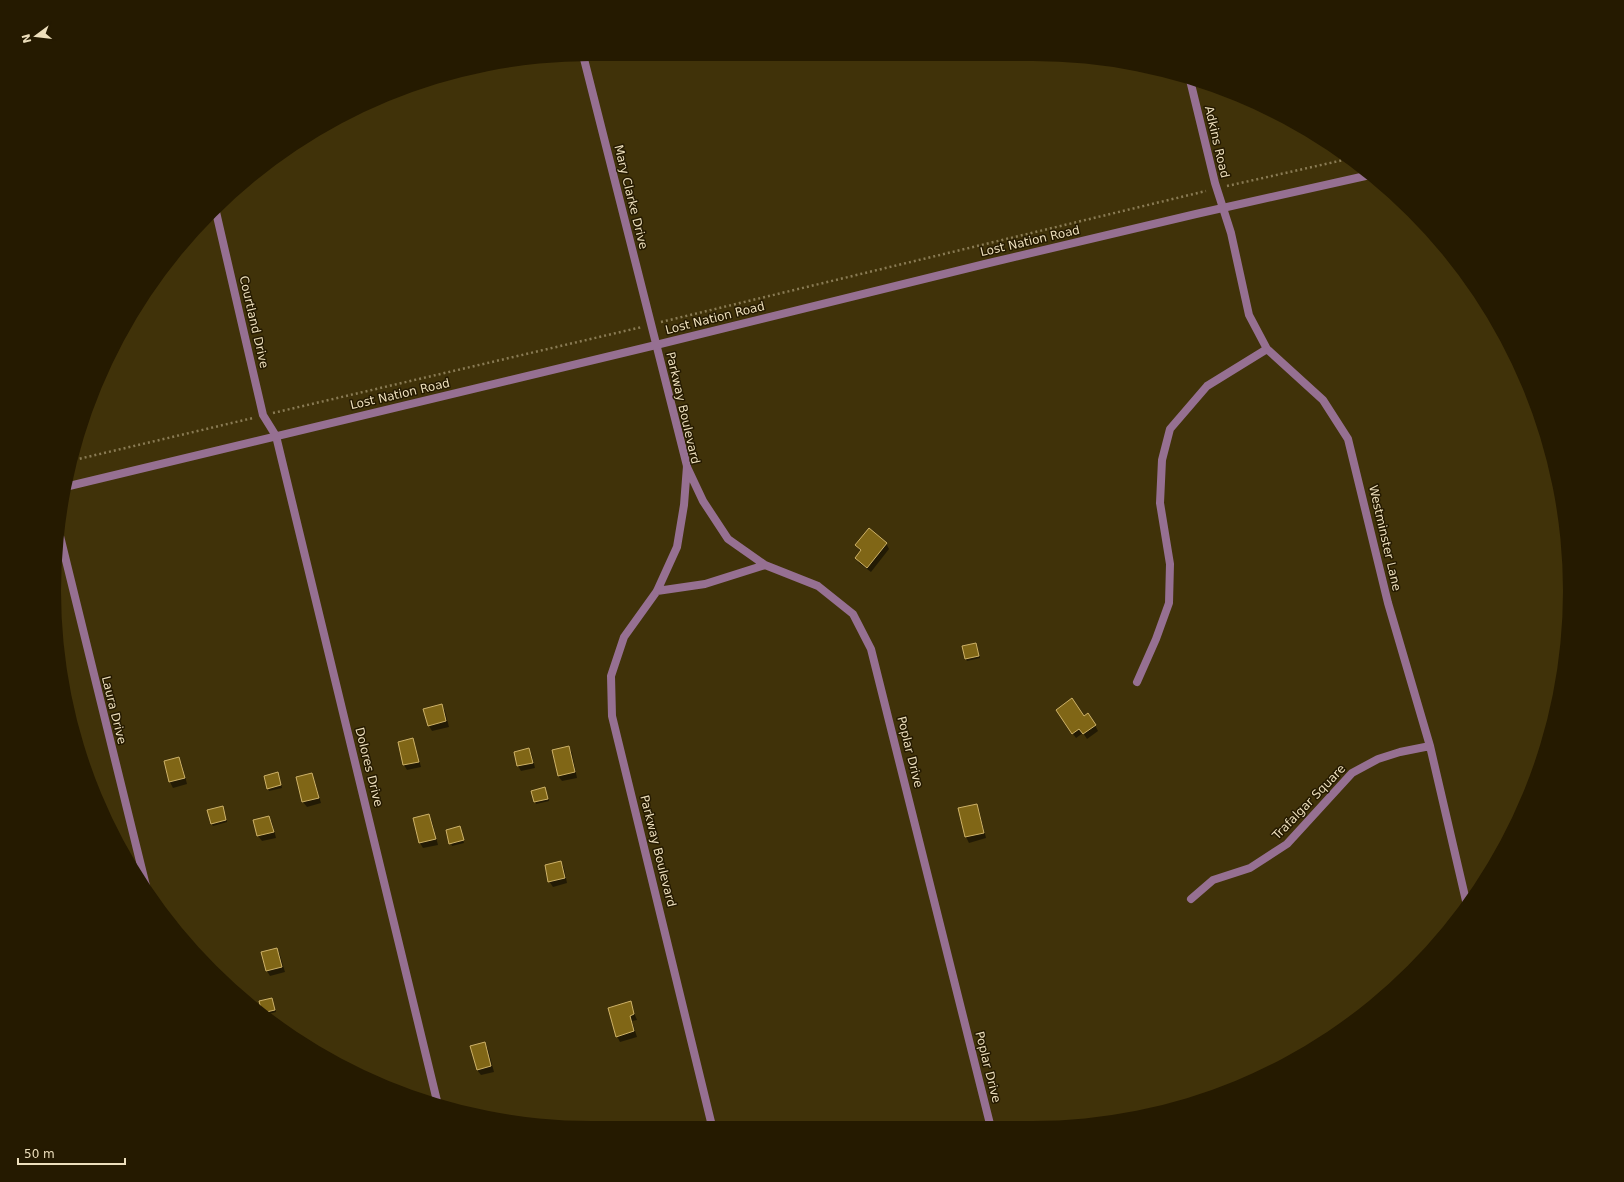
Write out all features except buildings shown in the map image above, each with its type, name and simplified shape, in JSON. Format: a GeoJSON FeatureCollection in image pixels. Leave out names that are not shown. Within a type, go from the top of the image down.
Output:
{"type":"FeatureCollection","features":[{"type":"Feature","properties":{"kind":"street","name":"Mary Clarke Drive"},"geometry":{"type":"LineString","coordinates":[[585,61],[656,345]]}},
{"type":"Feature","properties":{"kind":"street","name":"Adkins Road"},"geometry":{"type":"LineString","coordinates":[[1191,85],[1216,189],[1223,208]]}},
{"type":"Feature","properties":{"kind":"street","name":"Lost Nation Road"},"geometry":{"type":"LineString","coordinates":[[72,485],[656,345],[989,263],[1363,177]]}},
{"type":"Feature","properties":{"kind":"street","name":"Westminster Lane"},"geometry":{"type":"LineString","coordinates":[[1223,208],[1231,233],[1249,315],[1266,349],[1323,400],[1348,439],[1388,603],[1430,746],[1465,897]]}},
{"type":"Feature","properties":{"kind":"street","name":"Courtland Drive"},"geometry":{"type":"LineString","coordinates":[[217,215],[264,415],[276,436]]}},
{"type":"Feature","properties":{"kind":"street","name":"Parkway Boulevard"},"geometry":{"type":"LineString","coordinates":[[656,345],[687,466],[684,505],[677,547],[657,591],[624,637],[611,676],[612,716],[711,1121]]}},
{"type":"Feature","properties":{"kind":"street"},"geometry":{"type":"LineString","coordinates":[[1137,682],[1156,639],[1169,603],[1170,564],[1160,503],[1162,460],[1170,429],[1207,386],[1266,349]]}},
{"type":"Feature","properties":{"kind":"street","name":"Dolores Drive"},"geometry":{"type":"LineString","coordinates":[[276,436],[436,1098]]}},
{"type":"Feature","properties":{"kind":"street","name":"Poplar Drive"},"geometry":{"type":"LineString","coordinates":[[687,466],[703,501],[728,539],[765,565],[818,586],[853,614],[871,649],[989,1121]]}},
{"type":"Feature","properties":{"kind":"street","name":"Laura Drive"},"geometry":{"type":"LineString","coordinates":[[63,548],[143,874]]}},
{"type":"Feature","properties":{"kind":"street"},"geometry":{"type":"LineString","coordinates":[[657,591],[705,584],[765,565]]}},
{"type":"Feature","properties":{"kind":"street","name":"Trafalgar Square"},"geometry":{"type":"LineString","coordinates":[[1191,899],[1213,880],[1250,868],[1287,844],[1352,773],[1378,759],[1400,752],[1430,746]]}},
{"type":"Feature","properties":{"kind":"path"},"geometry":{"type":"LineString","coordinates":[[78,459],[1341,160]]}}]}
